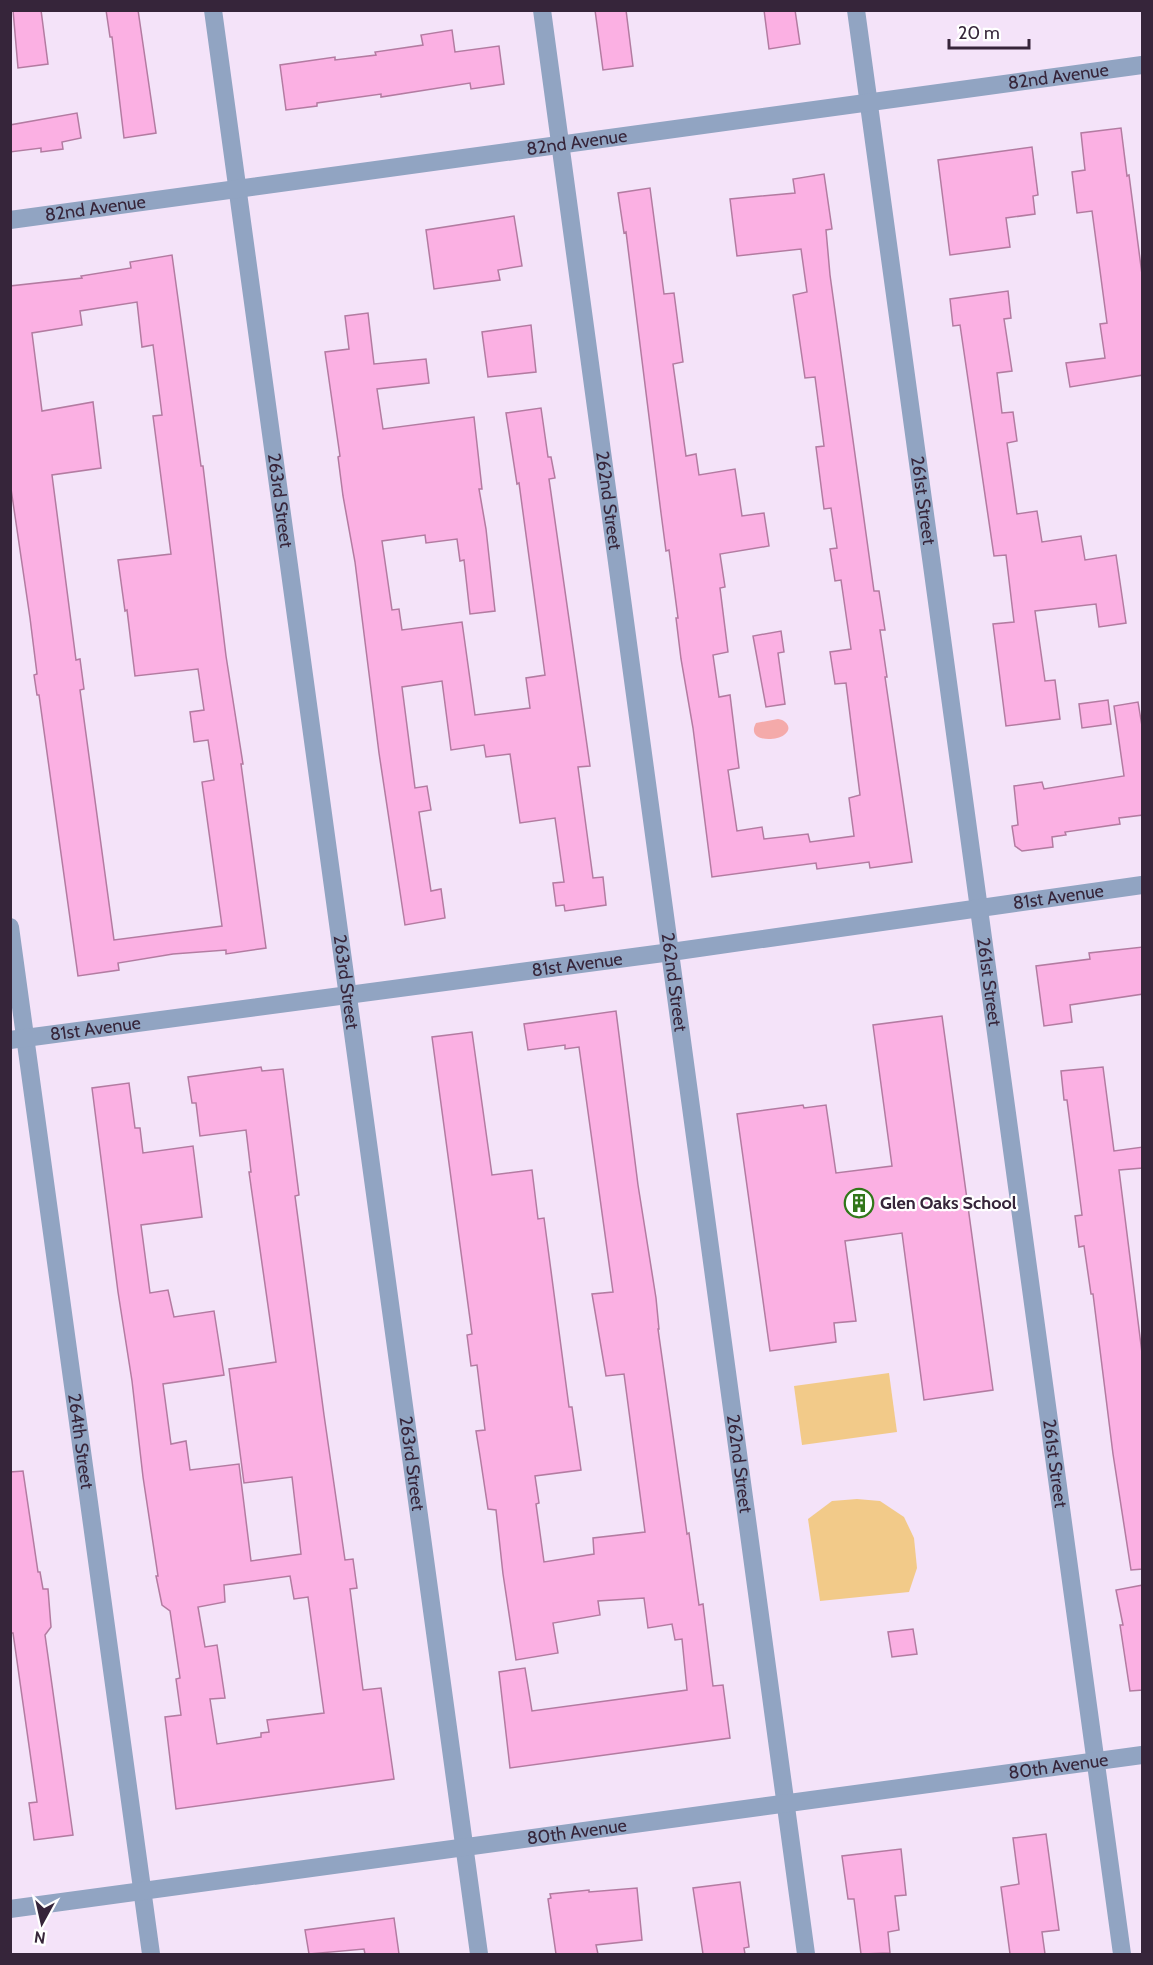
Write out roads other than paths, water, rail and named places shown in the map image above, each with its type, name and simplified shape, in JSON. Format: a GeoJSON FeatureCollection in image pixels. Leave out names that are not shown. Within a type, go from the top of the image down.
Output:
{"type":"FeatureCollection","features":[{"type":"Feature","properties":{"kind":"street","name":"263rd Street"},"geometry":{"type":"LineString","coordinates":[[213,10],[479,1954]]}},
{"type":"Feature","properties":{"kind":"street","name":"262nd Street"},"geometry":{"type":"LineString","coordinates":[[542,10],[806,1954]]}},
{"type":"Feature","properties":{"kind":"street","name":"261st Street"},"geometry":{"type":"LineString","coordinates":[[856,10],[1122,1954]]}},
{"type":"Feature","properties":{"kind":"street","name":"82nd Avenue"},"geometry":{"type":"LineString","coordinates":[[10,220],[1143,65]]}},
{"type":"Feature","properties":{"kind":"street","name":"81st Avenue"},"geometry":{"type":"LineString","coordinates":[[18,1039],[671,952],[1143,885]]}},
{"type":"Feature","properties":{"kind":"street","name":"264th Street"},"geometry":{"type":"LineString","coordinates":[[10,927],[18,1039],[152,1954]]}},
{"type":"Feature","properties":{"kind":"street","name":"80th Avenue"},"geometry":{"type":"LineString","coordinates":[[10,1909],[1143,1755]]}},
{"type":"Feature","properties":{"kind":"place","name":"Glen Oaks School"},"geometry":{"type":"Point","coordinates":[859,1203]}}]}
